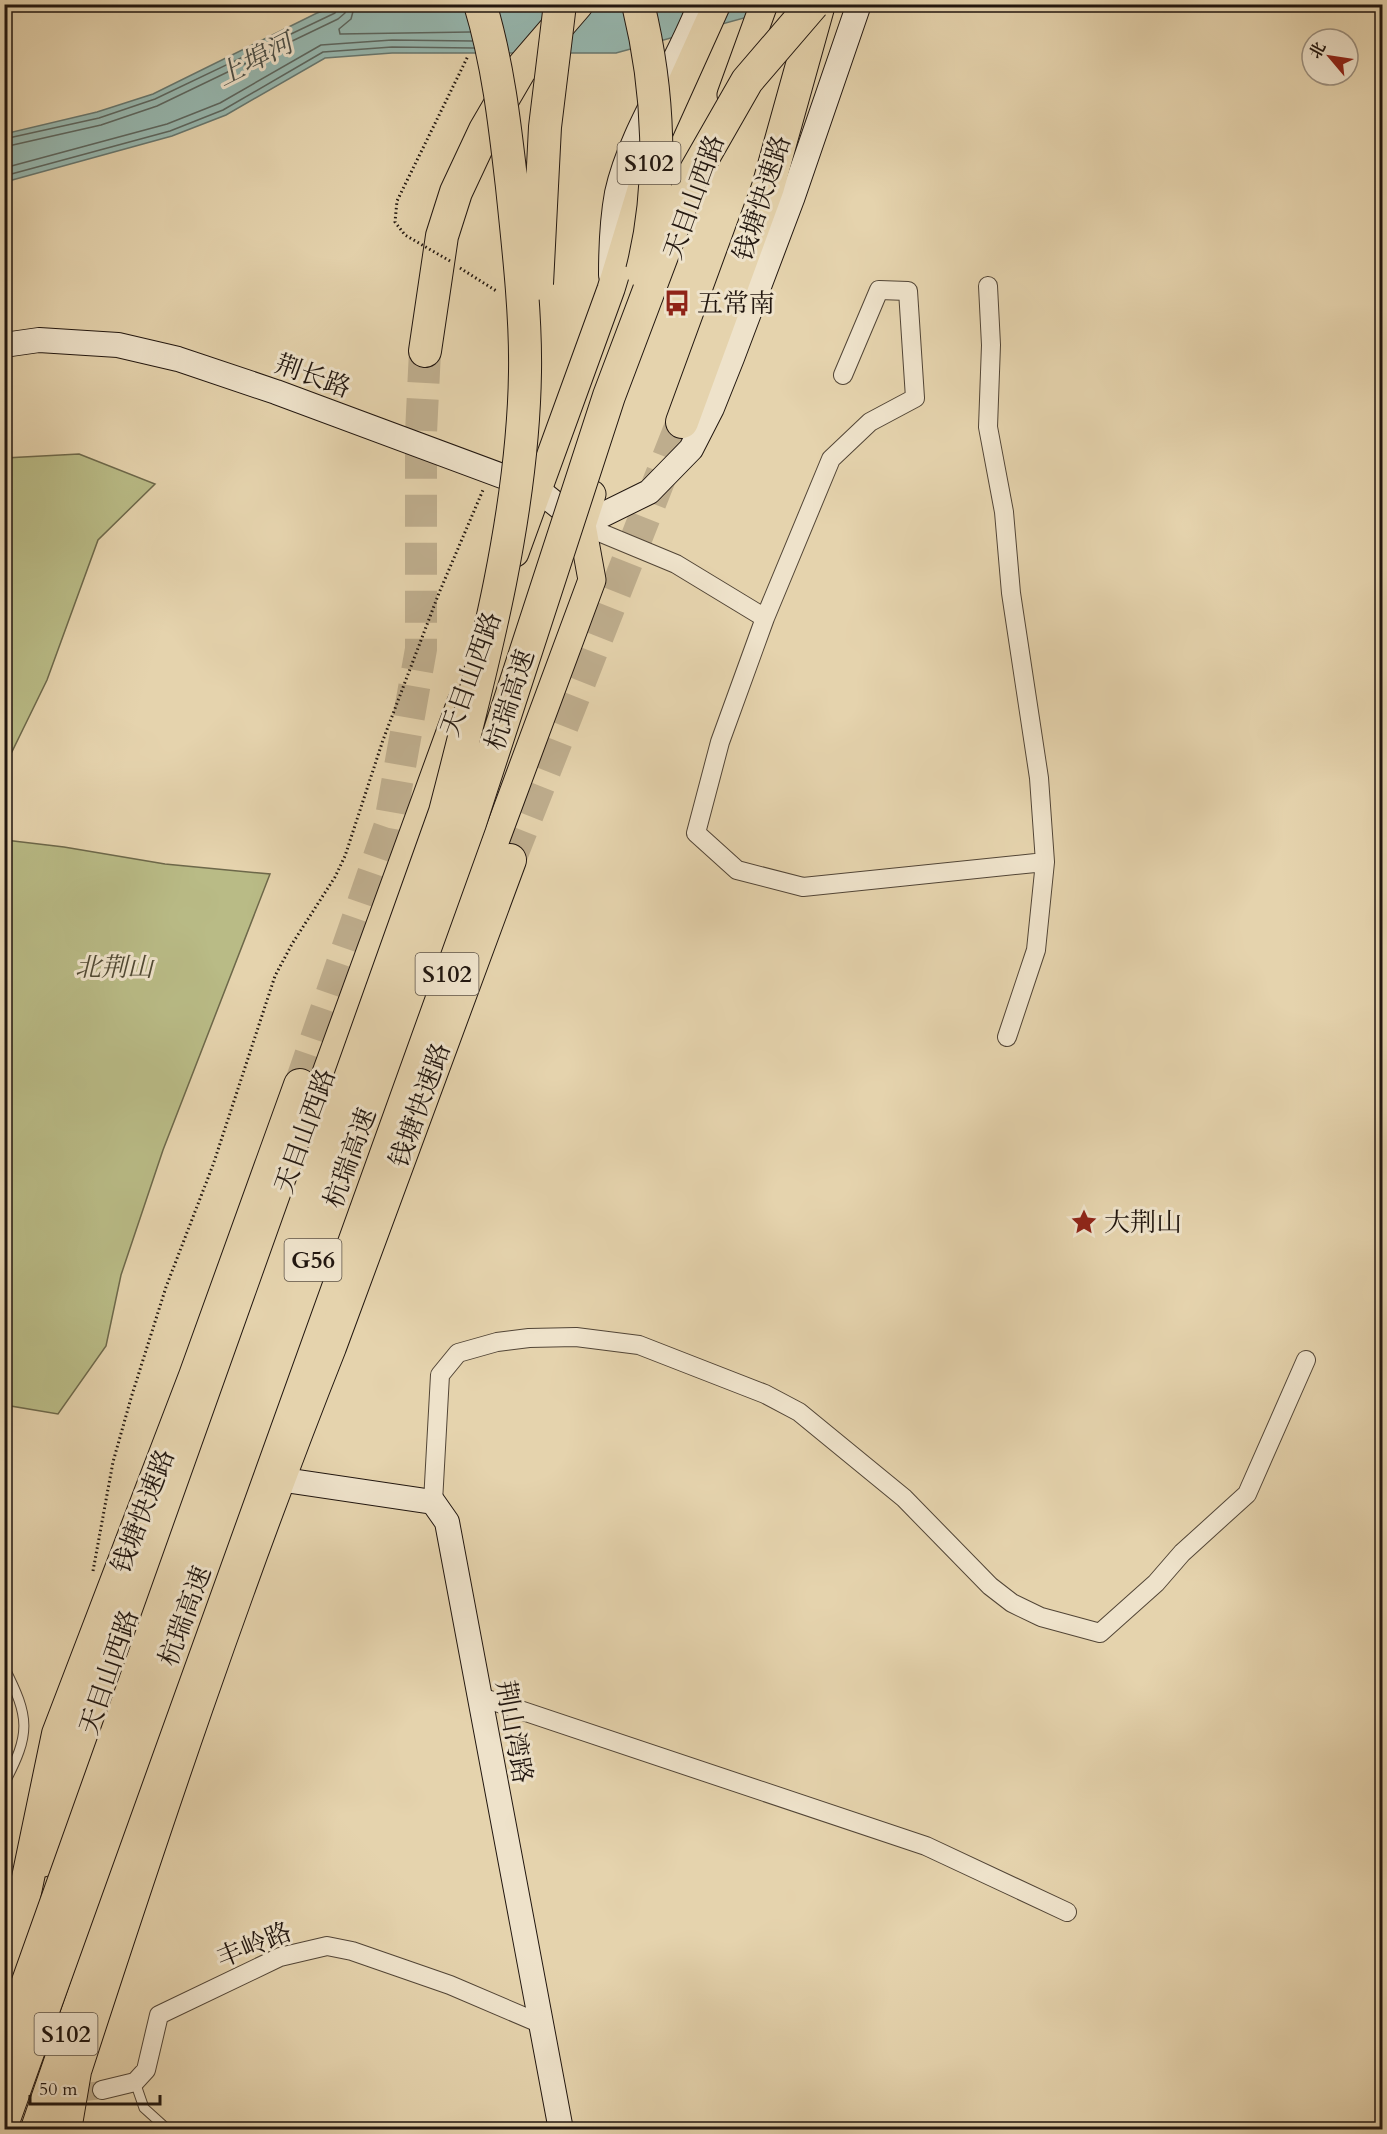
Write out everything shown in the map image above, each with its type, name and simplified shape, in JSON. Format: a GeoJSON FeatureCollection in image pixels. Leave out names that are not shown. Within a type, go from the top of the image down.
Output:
{"type":"FeatureCollection","features":[{"type":"Feature","properties":{"kind":"highway"},"geometry":{"type":"LineString","coordinates":[[480,4],[504,113],[516,225],[525,371]]}},
{"type":"Feature","properties":{"kind":"highway"},"geometry":{"type":"LineString","coordinates":[[525,371],[535,322],[545,127],[560,4]]}},
{"type":"Feature","properties":{"kind":"highway"},"geometry":{"type":"LineString","coordinates":[[425,351],[442,236],[456,192],[485,130],[520,70],[577,4]]}},
{"type":"Feature","properties":{"kind":"highway"},"geometry":{"type":"LineString","coordinates":[[609,396],[644,261],[656,180],[650,60],[638,4]]}},
{"type":"Feature","properties":{"kind":"highway"},"geometry":{"type":"LineString","coordinates":[[609,396],[691,179],[747,81],[814,18]]}},
{"type":"Feature","properties":{"kind":"highway","name":"钱塘快速路"},"geometry":{"type":"LineString","coordinates":[[682,422],[768,187],[814,18]]}},
{"type":"Feature","properties":{"kind":"highway","name":"杭瑞高速"},"geometry":{"type":"LineString","coordinates":[[4,2049],[445,812],[478,684],[506,544],[521,444],[525,371]]}},
{"type":"Feature","properties":{"kind":"highway","name":"杭瑞高速"},"geometry":{"type":"LineString","coordinates":[[4,2119],[470,823],[609,396]]}},
{"type":"Feature","properties":{"kind":"highway","name":"钱塘快速路"},"geometry":{"type":"LineString","coordinates":[[76,2068],[269,1478],[330,1347],[510,860]]}},
{"type":"Feature","properties":{"kind":"highway","name":"钱塘快速路"},"geometry":{"type":"LineString","coordinates":[[7,1953],[58,1734],[195,1376],[300,1085]]}},
{"type":"Feature","properties":{"kind":"highway"},"geometry":{"type":"LineString","coordinates":[[65,2130],[99,1938]]}},
{"type":"Feature","properties":{"kind":"main road","name":"天目山西路"},"geometry":{"type":"LineString","coordinates":[[7,1953],[611,290],[657,137],[698,24],[717,4]]}},
{"type":"Feature","properties":{"kind":"main road"},"geometry":{"type":"LineString","coordinates":[[582,525],[649,492],[691,448],[712,408],[736,347],[792,199],[859,4]]}},
{"type":"Feature","properties":{"kind":"main road","name":"天目山西路"},"geometry":{"type":"LineString","coordinates":[[34,2130],[99,1938],[269,1478],[592,580],[582,525],[638,352],[764,5]]}},
{"type":"Feature","properties":{"kind":"main road","name":"荆长路"},"geometry":{"type":"LineString","coordinates":[[4,345],[39,340],[118,345],[178,359],[537,489],[582,525]]}},
{"type":"Feature","properties":{"kind":"main road"},"geometry":{"type":"LineString","coordinates":[[269,1478],[433,1502]]}},
{"type":"Feature","properties":{"kind":"main road","name":"荆山湾路"},"geometry":{"type":"LineString","coordinates":[[433,1502],[447,1522],[539,2023],[561,2130]]}},
{"type":"Feature","properties":{"kind":"street"},"geometry":{"type":"LineString","coordinates":[[988,286],[991,345],[988,427],[1004,512],[1011,593],[1039,778],[1045,862],[1036,950],[1007,1037]]}},
{"type":"Feature","properties":{"kind":"street"},"geometry":{"type":"LineString","coordinates":[[843,375],[879,290],[909,291],[915,398],[870,422],[831,459],[765,618],[720,742],[696,833],[737,870],[803,887],[1045,862]]}},
{"type":"Feature","properties":{"kind":"street"},"geometry":{"type":"LineString","coordinates":[[582,525],[676,564],[765,618]]}},
{"type":"Feature","properties":{"kind":"street"},"geometry":{"type":"LineString","coordinates":[[433,1502],[440,1375],[458,1353],[496,1342],[529,1338],[576,1337],[639,1345],[765,1394],[799,1412],[904,1498],[990,1586],[1012,1603],[1041,1617],[1100,1633],[1156,1583],[1182,1552],[1247,1494],[1306,1360]]}},
{"type":"Feature","properties":{"kind":"street"},"geometry":{"type":"LineString","coordinates":[[478,1696],[926,1846],[1067,1912]]}},
{"type":"Feature","properties":{"kind":"street","name":"丰岭路"},"geometry":{"type":"LineString","coordinates":[[135,2082],[146,2070],[159,2015],[280,1957],[327,1946],[352,1951],[450,1985],[539,2023]]}},
{"type":"Feature","properties":{"kind":"street"},"geometry":{"type":"LineString","coordinates":[[102,2090],[135,2082]]}},
{"type":"Feature","properties":{"kind":"lane"},"geometry":{"type":"LineString","coordinates":[[4,1667],[20,1697],[26,1731],[18,1758],[4,1784]]}},
{"type":"Feature","properties":{"kind":"lane"},"geometry":{"type":"LineString","coordinates":[[135,2082],[144,2108],[165,2127],[164,2130]]}},
{"type":"Feature","properties":{"kind":"path"},"geometry":{"type":"LineString","coordinates":[[450,261],[405,235],[395,222],[397,201],[472,46]]}},
{"type":"Feature","properties":{"kind":"path"},"geometry":{"type":"LineString","coordinates":[[91,1578],[113,1462],[131,1398],[166,1287],[213,1165],[275,976],[292,944],[335,878],[345,855],[391,719],[439,593],[491,472]]}},
{"type":"Feature","properties":{"kind":"path"},"geometry":{"type":"LineString","coordinates":[[4,1853],[11,1832]]}},
{"type":"Feature","properties":{"kind":"green space"},"geometry":{"type":"Polygon","coordinates":[[[79,454],[155,484],[98,540],[47,680],[5,766],[5,458],[79,454]]]}},
{"type":"Feature","properties":{"kind":"green space","name":"北荆山"},"geometry":{"type":"Polygon","coordinates":[[[5,840],[64,847],[165,864],[270,874],[163,1150],[121,1275],[106,1346],[58,1414],[5,1405],[5,840]]]}},
{"type":"Feature","properties":{"kind":"water","name":"上埠河"},"geometry":{"type":"Polygon","coordinates":[[[340,5],[791,5],[616,53],[392,53],[325,58],[226,115],[172,136],[5,182],[4,134],[97,112],[153,94],[317,13],[340,5]]]}},
{"type":"Feature","properties":{"kind":"tunnel"},"geometry":{"type":"LineString","coordinates":[[300,1085],[389,828],[421,649],[421,433],[425,351]]}},
{"type":"Feature","properties":{"kind":"tunnel"},"geometry":{"type":"LineString","coordinates":[[510,860],[682,422]]}},
{"type":"Feature","properties":{"kind":"tunnel"},"geometry":{"type":"LineString","coordinates":[[4,2102],[102,2090]]}},
{"type":"Feature","properties":{"kind":"place","name":"五常南"},"geometry":{"type":"Point","coordinates":[677,303]}},
{"type":"Feature","properties":{"kind":"place","name":"大荆山"},"geometry":{"type":"Point","coordinates":[1084,1222]}}]}
